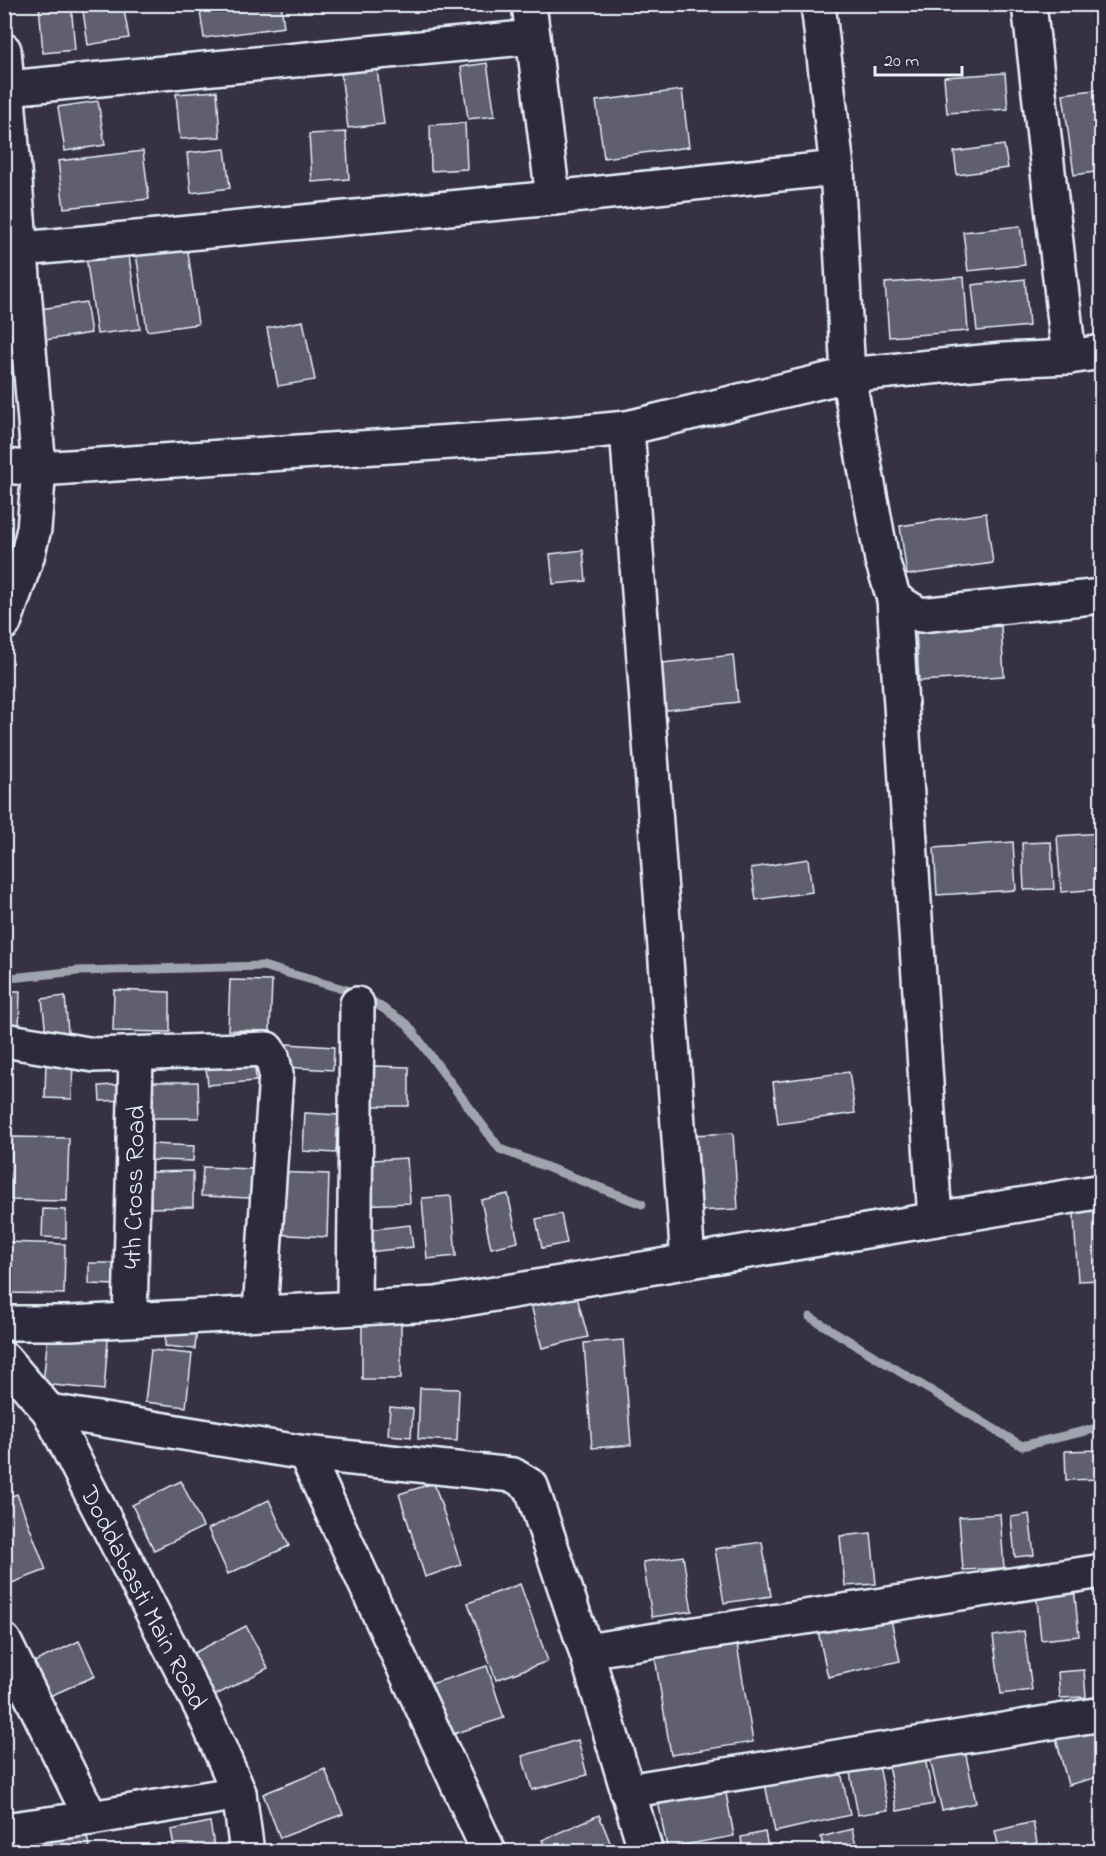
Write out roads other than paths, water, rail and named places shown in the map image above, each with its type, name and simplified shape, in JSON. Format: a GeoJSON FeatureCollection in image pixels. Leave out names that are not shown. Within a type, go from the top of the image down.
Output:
{"type":"FeatureCollection","features":[{"type":"Feature","properties":{"kind":"street"},"geometry":{"type":"LineString","coordinates":[[529,4],[552,198]]}},
{"type":"Feature","properties":{"kind":"street"},"geometry":{"type":"LineString","coordinates":[[818,4],[837,168],[848,375],[882,560],[894,599],[935,1219]]}},
{"type":"Feature","properties":{"kind":"street"},"geometry":{"type":"LineString","coordinates":[[1029,4],[1069,357]]}},
{"type":"Feature","properties":{"kind":"street"},"geometry":{"type":"LineString","coordinates":[[9,88],[533,38]]}},
{"type":"Feature","properties":{"kind":"street"},"geometry":{"type":"LineString","coordinates":[[4,51],[9,88],[39,469],[34,529],[11,585],[4,623]]}},
{"type":"Feature","properties":{"kind":"street"},"geometry":{"type":"LineString","coordinates":[[22,249],[837,168]]}},
{"type":"Feature","properties":{"kind":"street"},"geometry":{"type":"LineString","coordinates":[[4,466],[39,469],[531,437],[627,428],[848,375],[1003,360],[1069,357],[1101,352]]}},
{"type":"Feature","properties":{"kind":"street"},"geometry":{"type":"LineString","coordinates":[[627,428],[688,1261]]}},
{"type":"Feature","properties":{"kind":"street"},"geometry":{"type":"LineString","coordinates":[[894,599],[920,615],[1101,596]]}},
{"type":"Feature","properties":{"kind":"street"},"geometry":{"type":"LineString","coordinates":[[354,1307],[357,1004]]}},
{"type":"Feature","properties":{"kind":"street"},"geometry":{"type":"LineString","coordinates":[[4,1040],[94,1055],[267,1049],[272,1056],[276,1074],[260,1312]]}},
{"type":"Feature","properties":{"kind":"street","name":"4th Cross Road"},"geometry":{"type":"LineString","coordinates":[[130,1319],[136,1055]]}},
{"type":"Feature","properties":{"kind":"street"},"geometry":{"type":"LineString","coordinates":[[4,1323],[70,1323],[436,1304],[1101,1191]]}},
{"type":"Feature","properties":{"kind":"street","name":"Doddabasti Main Road"},"geometry":{"type":"LineString","coordinates":[[4,1359],[49,1411],[203,1711],[239,1793],[247,1851]]}},
{"type":"Feature","properties":{"kind":"street"},"geometry":{"type":"LineString","coordinates":[[49,1411],[305,1453],[513,1475],[531,1486],[586,1651],[646,1851]]}},
{"type":"Feature","properties":{"kind":"street"},"geometry":{"type":"LineString","coordinates":[[305,1453],[489,1851]]}},
{"type":"Feature","properties":{"kind":"street"},"geometry":{"type":"LineString","coordinates":[[586,1651],[1101,1572]]}},
{"type":"Feature","properties":{"kind":"street"},"geometry":{"type":"LineString","coordinates":[[8,1657],[91,1818]]}},
{"type":"Feature","properties":{"kind":"street"},"geometry":{"type":"LineString","coordinates":[[627,1791],[1101,1714]]}},
{"type":"Feature","properties":{"kind":"street"},"geometry":{"type":"LineString","coordinates":[[4,1830],[239,1793]]}},
{"type":"Feature","properties":{"kind":"waterway"},"geometry":{"type":"LineString","coordinates":[[4,973],[10,978],[78,971],[263,966],[361,994],[407,1024],[500,1149],[642,1204]]}},
{"type":"Feature","properties":{"kind":"waterway"},"geometry":{"type":"LineString","coordinates":[[810,1317],[1022,1446],[1102,1427]]}}]}
